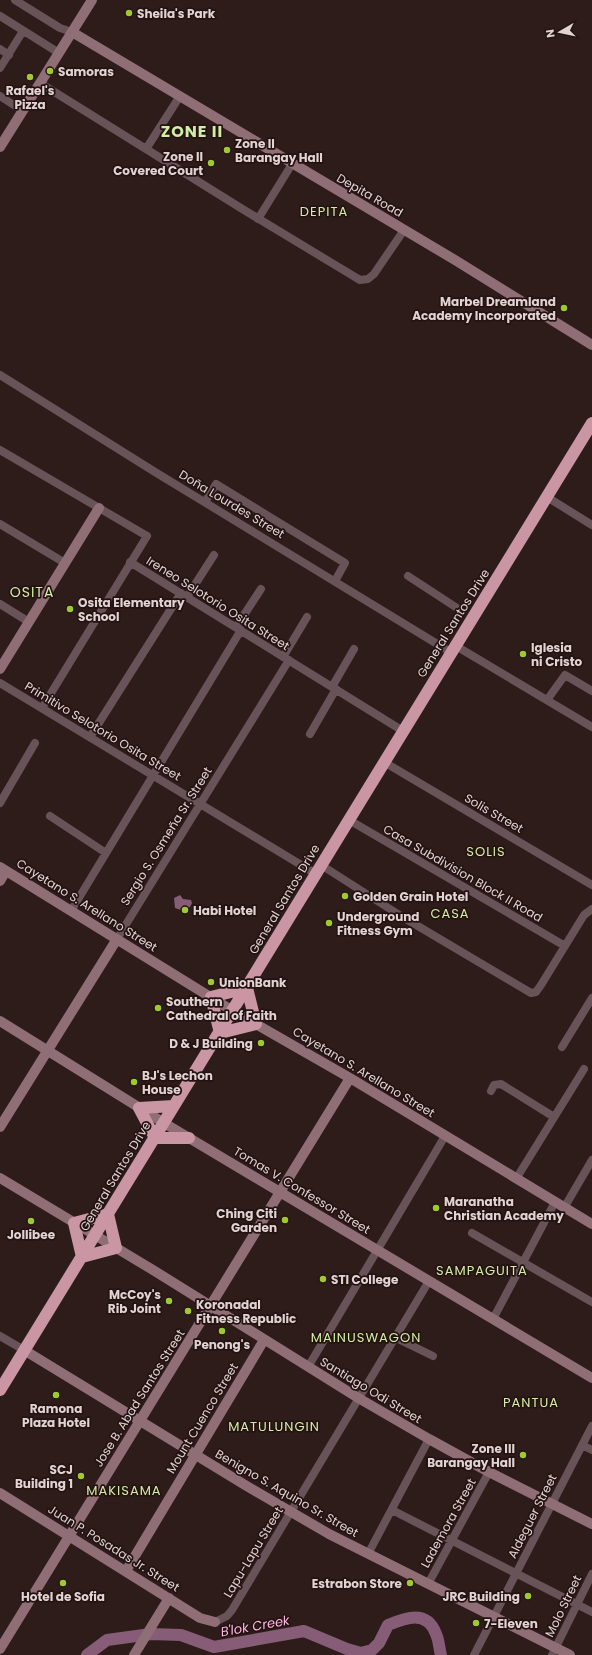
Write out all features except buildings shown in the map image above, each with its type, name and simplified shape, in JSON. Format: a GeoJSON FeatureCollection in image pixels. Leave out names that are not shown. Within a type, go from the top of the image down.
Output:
{"type":"FeatureCollection","features":[{"type":"Feature","properties":{"kind":"highway","name":"General Santos Drive"},"geometry":{"type":"LineString","coordinates":[[0,1390],[591,425]]}},
{"type":"Feature","properties":{"kind":"highway"},"geometry":{"type":"LineString","coordinates":[[247,988],[256,1024],[220,1033],[211,997],[247,988]]}},
{"type":"Feature","properties":{"kind":"highway"},"geometry":{"type":"LineString","coordinates":[[174,1106],[139,1108],[154,1138],[189,1138]]}},
{"type":"Feature","properties":{"kind":"highway"},"geometry":{"type":"LineString","coordinates":[[108,1214],[116,1248],[82,1257],[74,1223],[108,1214]]}},
{"type":"Feature","properties":{"kind":"street"},"geometry":{"type":"LineString","coordinates":[[16,0],[60,28],[72,32]]}},
{"type":"Feature","properties":{"kind":"street"},"geometry":{"type":"LineString","coordinates":[[0,147],[92,0]]}},
{"type":"Feature","properties":{"kind":"street"},"geometry":{"type":"LineString","coordinates":[[0,16],[59,53]]}},
{"type":"Feature","properties":{"kind":"street"},"geometry":{"type":"LineString","coordinates":[[0,68],[24,31]]}},
{"type":"Feature","properties":{"kind":"street","name":"Depita Road"},"geometry":{"type":"LineString","coordinates":[[72,32],[404,230],[592,345]]}},
{"type":"Feature","properties":{"kind":"street"},"geometry":{"type":"LineString","coordinates":[[0,49],[8,55]]}},
{"type":"Feature","properties":{"kind":"street"},"geometry":{"type":"LineString","coordinates":[[40,84],[351,275],[364,280],[368,279],[374,274],[404,230]]}},
{"type":"Feature","properties":{"kind":"street"},"geometry":{"type":"LineString","coordinates":[[0,96],[23,110]]}},
{"type":"Feature","properties":{"kind":"street"},"geometry":{"type":"LineString","coordinates":[[146,149],[180,96]]}},
{"type":"Feature","properties":{"kind":"street"},"geometry":{"type":"LineString","coordinates":[[258,219],[292,164]]}},
{"type":"Feature","properties":{"kind":"street","name":"Doña Lourdes Street"},"geometry":{"type":"LineString","coordinates":[[0,375],[335,581],[547,700],[592,727]]}},
{"type":"Feature","properties":{"kind":"street","name":"Ireneo Selotorio Osita Street"},"geometry":{"type":"LineString","coordinates":[[0,450],[147,536],[130,562],[403,731]]}},
{"type":"Feature","properties":{"kind":"street"},"geometry":{"type":"LineString","coordinates":[[205,502],[216,484],[345,563],[335,581]]}},
{"type":"Feature","properties":{"kind":"street"},"geometry":{"type":"LineString","coordinates":[[547,497],[592,525]]}},
{"type":"Feature","properties":{"kind":"street"},"geometry":{"type":"LineString","coordinates":[[0,669],[99,508]]}},
{"type":"Feature","properties":{"kind":"street"},"geometry":{"type":"LineString","coordinates":[[0,524],[65,563]]}},
{"type":"Feature","properties":{"kind":"street"},"geometry":{"type":"LineString","coordinates":[[90,737],[184,595],[214,555]]}},
{"type":"Feature","properties":{"kind":"street"},"geometry":{"type":"LineString","coordinates":[[42,708],[130,562]]}},
{"type":"Feature","properties":{"kind":"street"},"geometry":{"type":"LineString","coordinates":[[408,576],[458,608]]}},
{"type":"Feature","properties":{"kind":"street"},"geometry":{"type":"LineString","coordinates":[[71,911],[153,775],[261,589]]}},
{"type":"Feature","properties":{"kind":"street"},"geometry":{"type":"LineString","coordinates":[[0,604],[29,622]]}},
{"type":"Feature","properties":{"kind":"street","name":"Sergio S. Osmeña Sr. Street"},"geometry":{"type":"LineString","coordinates":[[0,1127],[201,804],[286,658],[307,617]]}},
{"type":"Feature","properties":{"kind":"street"},"geometry":{"type":"LineString","coordinates":[[310,734],[354,649]]}},
{"type":"Feature","properties":{"kind":"street"},"geometry":{"type":"LineString","coordinates":[[547,700],[565,676],[592,691]]}},
{"type":"Feature","properties":{"kind":"street","name":"Primitivo Selotorio Osita Street"},"geometry":{"type":"LineString","coordinates":[[0,683],[201,804],[319,870],[339,876],[529,992],[536,992],[565,946]]}},
{"type":"Feature","properties":{"kind":"street"},"geometry":{"type":"LineString","coordinates":[[0,803],[35,743]]}},
{"type":"Feature","properties":{"kind":"street","name":"Solis Street"},"geometry":{"type":"LineString","coordinates":[[384,762],[592,885]]}},
{"type":"Feature","properties":{"kind":"street"},"geometry":{"type":"LineString","coordinates":[[50,816],[106,853]]}},
{"type":"Feature","properties":{"kind":"street","name":"Casa Subdivision Block II Road"},"geometry":{"type":"LineString","coordinates":[[349,820],[565,946]]}},
{"type":"Feature","properties":{"kind":"street"},"geometry":{"type":"LineString","coordinates":[[0,881],[3,869]]}},
{"type":"Feature","properties":{"kind":"street","name":"Cayetano S. Arellano Street"},"geometry":{"type":"LineString","coordinates":[[3,869],[233,1011],[350,1078],[592,1224]]}},
{"type":"Feature","properties":{"kind":"street"},"geometry":{"type":"LineString","coordinates":[[565,946],[584,915],[592,909]]}},
{"type":"Feature","properties":{"kind":"street"},"geometry":{"type":"LineString","coordinates":[[562,1047],[592,998]]}},
{"type":"Feature","properties":{"kind":"street","name":"Tomas V. Confessor Street"},"geometry":{"type":"LineString","coordinates":[[0,1021],[139,1108],[592,1378]]}},
{"type":"Feature","properties":{"kind":"street"},"geometry":{"type":"LineString","coordinates":[[516,1178],[584,1069]]}},
{"type":"Feature","properties":{"kind":"street","name":"Jose B. Abad Santos Street"},"geometry":{"type":"LineString","coordinates":[[0,1649],[350,1078]]}},
{"type":"Feature","properties":{"kind":"street"},"geometry":{"type":"LineString","coordinates":[[491,1091],[494,1085],[501,1084],[554,1117]]}},
{"type":"Feature","properties":{"kind":"street"},"geometry":{"type":"LineString","coordinates":[[308,1367],[445,1136]]}},
{"type":"Feature","properties":{"kind":"street"},"geometry":{"type":"LineString","coordinates":[[493,1319],[522,1263],[592,1160]]}},
{"type":"Feature","properties":{"kind":"street","name":"Santiago Odi Street"},"geometry":{"type":"LineString","coordinates":[[0,1178],[429,1440],[592,1524]]}},
{"type":"Feature","properties":{"kind":"street"},"geometry":{"type":"LineString","coordinates":[[472,1233],[592,1302]]}},
{"type":"Feature","properties":{"kind":"street","name":"Lapu-Lapu Street"},"geometry":{"type":"LineString","coordinates":[[215,1622],[226,1616],[232,1610],[360,1399],[429,1281]]}},
{"type":"Feature","properties":{"kind":"street","name":"Benigno S. Aquino Sr. Street"},"geometry":{"type":"LineString","coordinates":[[0,1336],[291,1512],[368,1554],[493,1617],[554,1652],[570,1655]]}},
{"type":"Feature","properties":{"kind":"street"},"geometry":{"type":"LineString","coordinates":[[396,1338],[433,1356]]}},
{"type":"Feature","properties":{"kind":"street","name":"Mount Cuenco Street"},"geometry":{"type":"LineString","coordinates":[[126,1571],[264,1340]]}},
{"type":"Feature","properties":{"kind":"street","name":"Aldeguer Street"},"geometry":{"type":"LineString","coordinates":[[474,1655],[592,1426]]}},
{"type":"Feature","properties":{"kind":"street"},"geometry":{"type":"LineString","coordinates":[[368,1554],[429,1440]]}},
{"type":"Feature","properties":{"kind":"street"},"geometry":{"type":"LineString","coordinates":[[582,1445],[592,1450]]}},
{"type":"Feature","properties":{"kind":"street","name":"Lademora Street"},"geometry":{"type":"LineString","coordinates":[[428,1584],[489,1472]]}},
{"type":"Feature","properties":{"kind":"street","name":"Juan P. Posadas Jr. Street"},"geometry":{"type":"LineString","coordinates":[[0,1494],[200,1618],[215,1622]]}},
{"type":"Feature","properties":{"kind":"street"},"geometry":{"type":"LineString","coordinates":[[392,1510],[592,1612]]}},
{"type":"Feature","properties":{"kind":"street","name":"Molo Street"},"geometry":{"type":"LineString","coordinates":[[554,1652],[592,1574]]}},
{"type":"Feature","properties":{"kind":"street"},"geometry":{"type":"LineString","coordinates":[[134,1655],[169,1598]]}},
{"type":"Feature","properties":{"kind":"shaded area"},"geometry":{"type":"Polygon","coordinates":[[[180,895],[183,899],[191,900],[192,903],[190,907],[181,910],[175,908],[174,898],[180,895]]]}},
{"type":"Feature","properties":{"kind":"waterway","name":"B'lok Creek"},"geometry":{"type":"LineString","coordinates":[[87,1655],[107,1640],[151,1634],[181,1635],[214,1647],[304,1631],[347,1649],[361,1653],[372,1650],[379,1643],[388,1625],[408,1618],[421,1618],[432,1626],[437,1636],[441,1655]]}},
{"type":"Feature","properties":{"kind":"place","name":"Sheila's Park"},"geometry":{"type":"Point","coordinates":[129,13]}},
{"type":"Feature","properties":{"kind":"place","name":"Samoras"},"geometry":{"type":"Point","coordinates":[50,71]}},
{"type":"Feature","properties":{"kind":"place","name":"Rafael's Pizza"},"geometry":{"type":"Point","coordinates":[30,77]}},
{"type":"Feature","properties":{"kind":"place","name":"Zone II Barangay Hall"},"geometry":{"type":"Point","coordinates":[227,150]}},
{"type":"Feature","properties":{"kind":"place","name":"Zone II Covered Court"},"geometry":{"type":"Point","coordinates":[211,163]}},
{"type":"Feature","properties":{"kind":"place","name":"Marbel Dreamland Academy Incorporated"},"geometry":{"type":"Point","coordinates":[564,308]}},
{"type":"Feature","properties":{"kind":"place","name":"Osita Elementary School"},"geometry":{"type":"Point","coordinates":[70,609]}},
{"type":"Feature","properties":{"kind":"place","name":"Iglesia ni Cristo"},"geometry":{"type":"Point","coordinates":[523,654]}},
{"type":"Feature","properties":{"kind":"place","name":"Golden Grain Hotel"},"geometry":{"type":"Point","coordinates":[345,896]}},
{"type":"Feature","properties":{"kind":"place","name":"Habi Hotel"},"geometry":{"type":"Point","coordinates":[185,910]}},
{"type":"Feature","properties":{"kind":"place","name":"Underground Fitness Gym"},"geometry":{"type":"Point","coordinates":[329,923]}},
{"type":"Feature","properties":{"kind":"place","name":"UnionBank"},"geometry":{"type":"Point","coordinates":[211,982]}},
{"type":"Feature","properties":{"kind":"place","name":"Southern Cathedral of Faith"},"geometry":{"type":"Point","coordinates":[158,1008]}},
{"type":"Feature","properties":{"kind":"place","name":"D & J Building"},"geometry":{"type":"Point","coordinates":[261,1043]}},
{"type":"Feature","properties":{"kind":"place","name":"BJ's Lechon House"},"geometry":{"type":"Point","coordinates":[134,1082]}},
{"type":"Feature","properties":{"kind":"place","name":"Maranatha Christian Academy"},"geometry":{"type":"Point","coordinates":[436,1208]}},
{"type":"Feature","properties":{"kind":"place","name":"Ching Citi Garden"},"geometry":{"type":"Point","coordinates":[285,1220]}},
{"type":"Feature","properties":{"kind":"place","name":"Jollibee"},"geometry":{"type":"Point","coordinates":[31,1221]}},
{"type":"Feature","properties":{"kind":"place","name":"STI College"},"geometry":{"type":"Point","coordinates":[323,1279]}},
{"type":"Feature","properties":{"kind":"place","name":"McCoy's Rib Joint"},"geometry":{"type":"Point","coordinates":[169,1301]}},
{"type":"Feature","properties":{"kind":"place","name":"Koronadal Fitness Republic"},"geometry":{"type":"Point","coordinates":[188,1311]}},
{"type":"Feature","properties":{"kind":"place","name":"Penong's"},"geometry":{"type":"Point","coordinates":[222,1331]}},
{"type":"Feature","properties":{"kind":"place","name":"Ramona Plaza Hotel"},"geometry":{"type":"Point","coordinates":[56,1395]}},
{"type":"Feature","properties":{"kind":"place","name":"Zone III Barangay Hall"},"geometry":{"type":"Point","coordinates":[523,1455]}},
{"type":"Feature","properties":{"kind":"place","name":"SCJ Building 1"},"geometry":{"type":"Point","coordinates":[81,1476]}},
{"type":"Feature","properties":{"kind":"place","name":"Hotel de Sofia"},"geometry":{"type":"Point","coordinates":[63,1583]}},
{"type":"Feature","properties":{"kind":"place","name":"Estrabon Store"},"geometry":{"type":"Point","coordinates":[410,1583]}},
{"type":"Feature","properties":{"kind":"place","name":"JRC Building"},"geometry":{"type":"Point","coordinates":[528,1596]}},
{"type":"Feature","properties":{"kind":"place","name":"7-Eleven"},"geometry":{"type":"Point","coordinates":[476,1623]}},
{"type":"Feature","properties":{"kind":"district","name":"ZONE II"},"geometry":{"type":"Point","coordinates":[192,131]}},
{"type":"Feature","properties":{"kind":"district","name":"DEPITA"},"geometry":{"type":"Point","coordinates":[324,211]}},
{"type":"Feature","properties":{"kind":"district","name":"OSITA"},"geometry":{"type":"Point","coordinates":[32,592]}},
{"type":"Feature","properties":{"kind":"district","name":"SOLIS"},"geometry":{"type":"Point","coordinates":[486,851]}},
{"type":"Feature","properties":{"kind":"district","name":"CASA"},"geometry":{"type":"Point","coordinates":[450,913]}},
{"type":"Feature","properties":{"kind":"district","name":"SAMPAGUITA"},"geometry":{"type":"Point","coordinates":[482,1270]}},
{"type":"Feature","properties":{"kind":"district","name":"MAINUSWAGON"},"geometry":{"type":"Point","coordinates":[366,1337]}},
{"type":"Feature","properties":{"kind":"district","name":"PANTUA"},"geometry":{"type":"Point","coordinates":[531,1402]}},
{"type":"Feature","properties":{"kind":"district","name":"MATULUNGIN"},"geometry":{"type":"Point","coordinates":[274,1426]}},
{"type":"Feature","properties":{"kind":"district","name":"MAKISAMA"},"geometry":{"type":"Point","coordinates":[124,1490]}}]}
